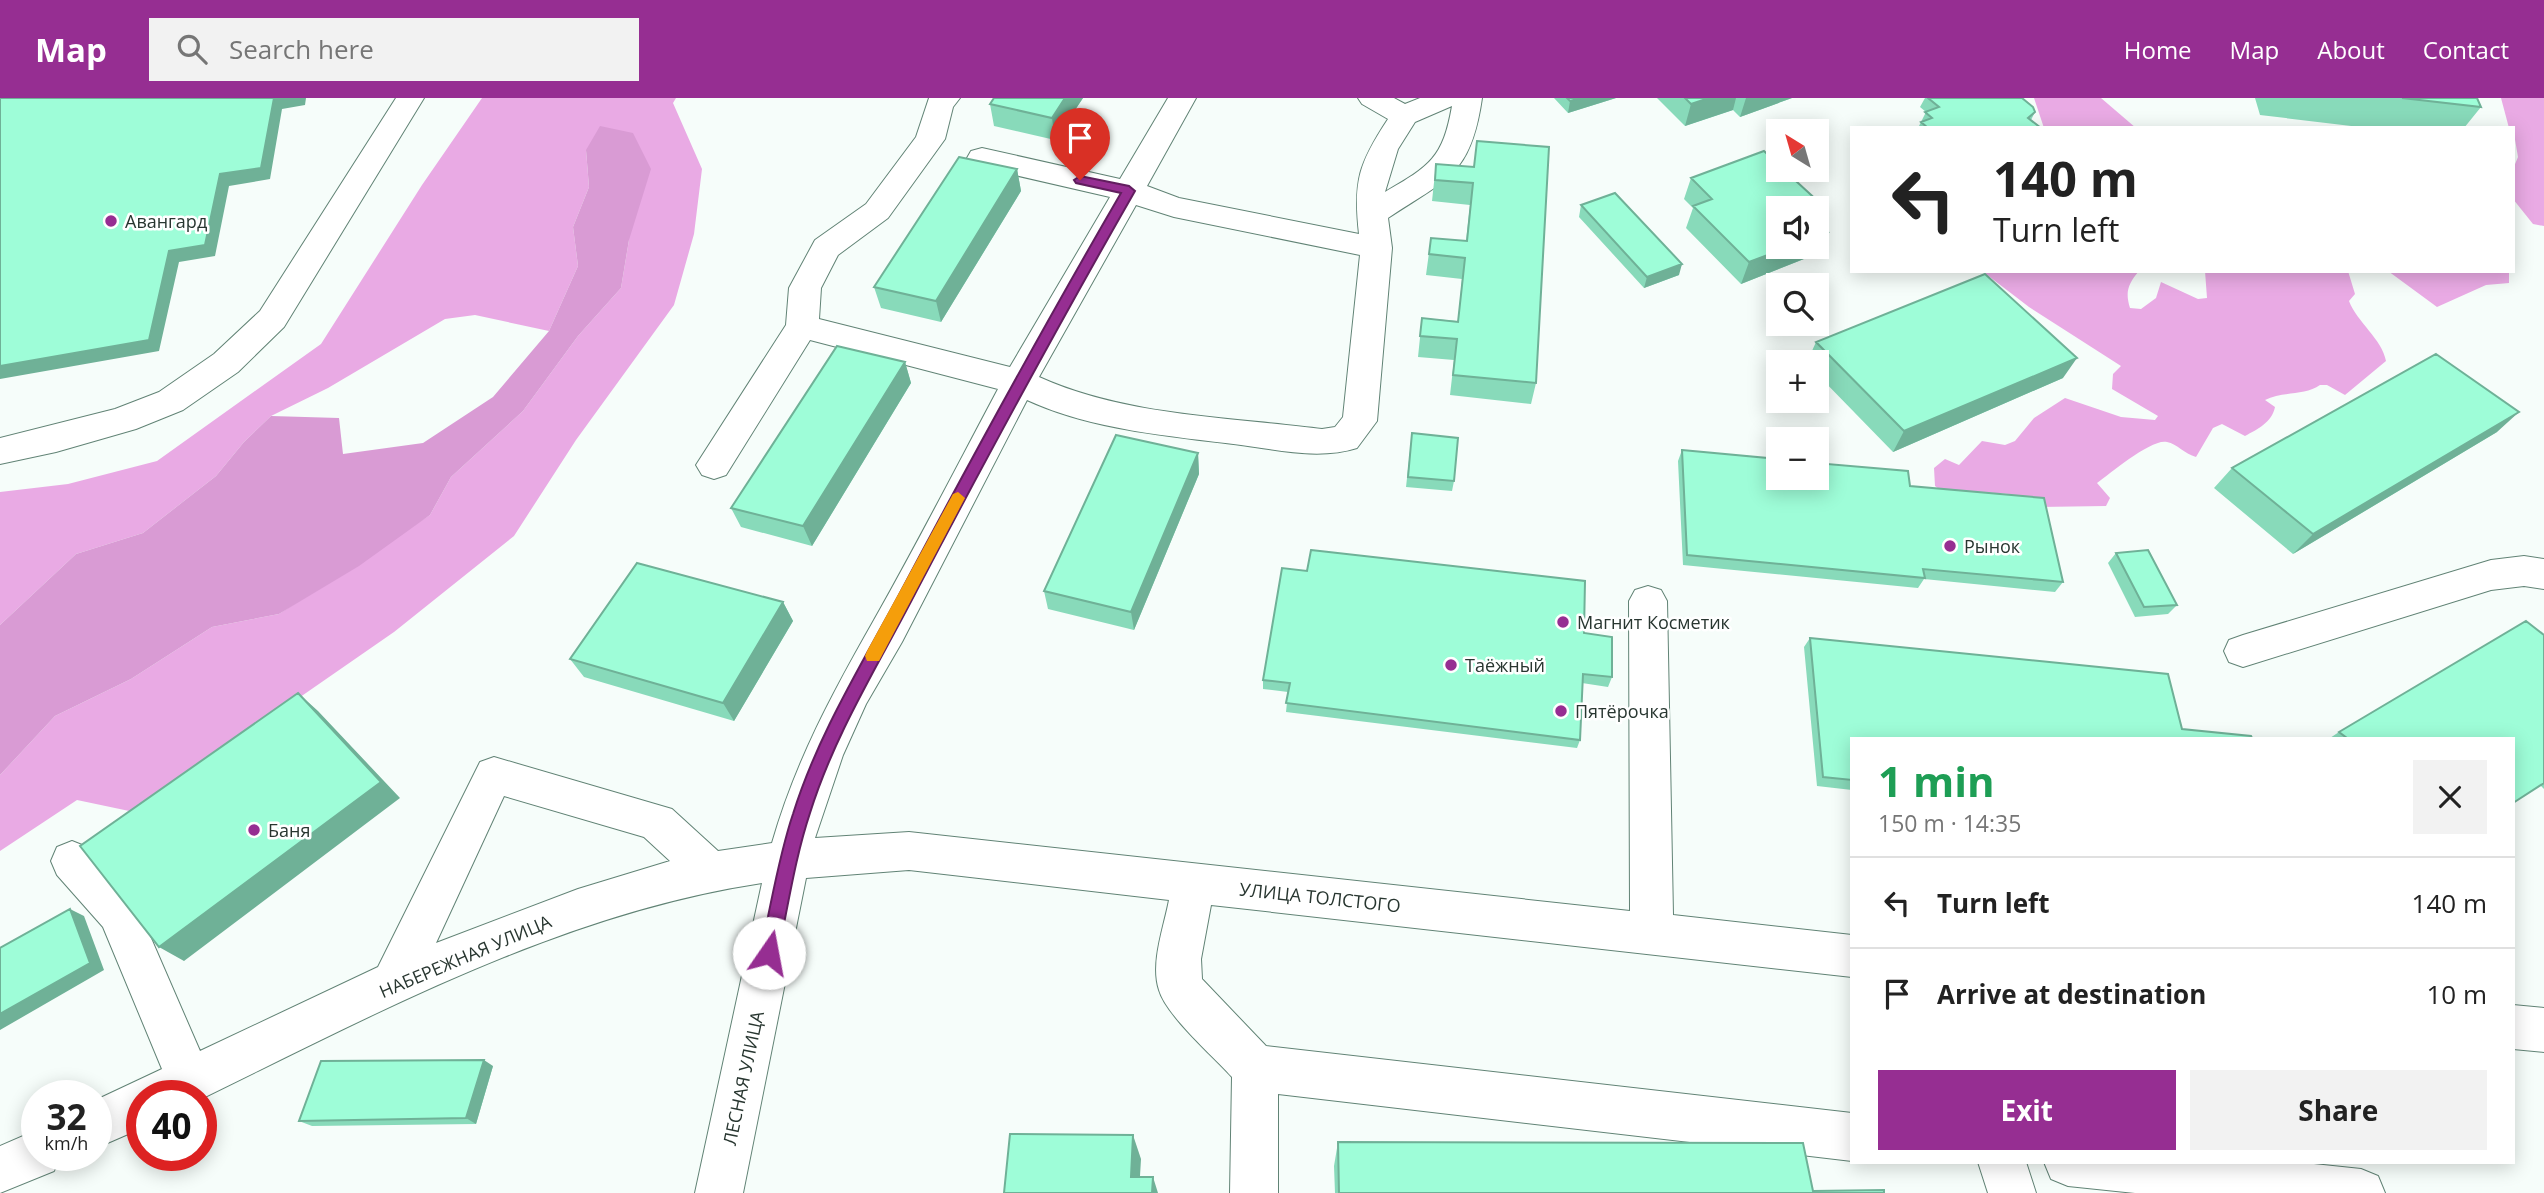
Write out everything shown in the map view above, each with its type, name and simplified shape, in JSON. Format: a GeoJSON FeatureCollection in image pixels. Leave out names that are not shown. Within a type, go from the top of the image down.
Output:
{"type":"FeatureCollection","features":[{"type":"Feature","properties":{"kind":"street"},"geometry":{"type":"LineString","coordinates":[[0,451],[124,420],[171,401],[226,363],[272,319],[410,98]]}},
{"type":"Feature","properties":{"kind":"street"},"geometry":{"type":"LineString","coordinates":[[714,465],[802,326],[805,288],[826,248],[877,211],[930,139],[940,103],[946,98]]}},
{"type":"Feature","properties":{"kind":"street","name":"ЛЕСНАЯ УЛИЦА"},"geometry":{"type":"LineString","coordinates":[[710,1190],[789,861],[814,779],[851,695],[888,631],[1019,382],[1182,98]]}},
{"type":"Feature","properties":{"kind":"street"},"geometry":{"type":"LineString","coordinates":[[1372,98],[1404,116]]}},
{"type":"Feature","properties":{"kind":"street"},"geometry":{"type":"LineString","coordinates":[[802,326],[1019,382],[1063,402],[1159,422],[1322,442],[1345,439],[1360,421],[1371,322],[1376,248],[1370,192],[1383,149],[1404,116],[1446,98]]}},
{"type":"Feature","properties":{"kind":"street"},"geometry":{"type":"LineString","coordinates":[[1372,214],[1421,183],[1451,157],[1464,122],[1468,98]]}},
{"type":"Feature","properties":{"kind":"street"},"geometry":{"type":"LineString","coordinates":[[982,158],[1129,191],[1174,207],[1376,248]]}},
{"type":"Feature","properties":{"kind":"street"},"geometry":{"type":"LineString","coordinates":[[2244,651],[2491,575],[2524,571],[2544,574]]}},
{"type":"Feature","properties":{"kind":"street"},"geometry":{"type":"LineString","coordinates":[[1648,601],[1651,933]]}},
{"type":"Feature","properties":{"kind":"street"},"geometry":{"type":"LineString","coordinates":[[393,985],[494,775],[657,822],[713,874]]}},
{"type":"Feature","properties":{"kind":"street","name":"УЛИЦА ТОЛСТОГО"},"geometry":{"type":"LineString","coordinates":[[789,861],[909,851],[1850,956]]}},
{"type":"Feature","properties":{"kind":"street"},"geometry":{"type":"LineString","coordinates":[[72,861],[118,913],[170,1080]]}},
{"type":"Feature","properties":{"kind":"street","name":"НАБЕРЕЖНАЯ УЛИЦА"},"geometry":{"type":"LineString","coordinates":[[190,1080],[458,955],[559,917],[642,888],[789,861]]}},
{"type":"Feature","properties":{"kind":"street"},"geometry":{"type":"LineString","coordinates":[[1194,884],[1180,959],[1180,988],[1255,1068],[1850,1138]]}},
{"type":"Feature","properties":{"kind":"street"},"geometry":{"type":"LineString","coordinates":[[2515,1027],[2544,1030]]}},
{"type":"Feature","properties":{"kind":"street"},"geometry":{"type":"LineString","coordinates":[[1254,1193],[1255,1068]]}},
{"type":"Feature","properties":{"kind":"street"},"geometry":{"type":"LineString","coordinates":[[0,1171],[21,1161]]}},
{"type":"Feature","properties":{"kind":"street"},"geometry":{"type":"LineString","coordinates":[[2003,1164],[2012,1193]]}},
{"type":"Feature","properties":{"kind":"street"},"geometry":{"type":"LineString","coordinates":[[2087,1164],[2361,1193]]}},
{"type":"Feature","properties":{"kind":"shaded area"},"geometry":{"type":"Polygon","coordinates":[[[482,98],[676,98],[673,103],[702,169],[694,234],[674,305],[576,440],[514,536],[394,632],[134,812],[77,800],[0,851],[0,775],[55,716],[131,679],[212,627],[279,614],[430,515],[451,477],[523,411],[578,336],[621,288],[629,240],[586,150],[589,187],[573,227],[578,266],[549,331],[475,315],[445,319],[328,388],[271,416],[244,442],[216,476],[143,533],[76,554],[0,625],[0,492],[68,484],[157,461],[321,344],[422,185],[482,98]]]}},
{"type":"Feature","properties":{"kind":"shaded area"},"geometry":{"type":"Polygon","coordinates":[[[2034,98],[2101,98],[2134,126],[2043,126],[2034,98]]]}},
{"type":"Feature","properties":{"kind":"shaded area"},"geometry":{"type":"Polygon","coordinates":[[[2501,98],[2544,98],[2544,226],[2533,224],[2515,202],[2515,164],[2518,157],[2515,126],[2508,126],[2501,98]]]}},
{"type":"Feature","properties":{"kind":"shaded area"},"geometry":{"type":"Polygon","coordinates":[[[600,126],[633,133],[651,169],[629,240],[621,288],[578,336],[523,411],[451,477],[430,515],[359,566],[279,614],[212,627],[131,679],[55,716],[0,775],[0,625],[76,554],[143,533],[216,476],[244,442],[271,416],[339,418],[343,454],[423,443],[493,397],[549,331],[578,266],[573,227],[589,187],[586,150],[600,126]]]}},
{"type":"Feature","properties":{"kind":"shaded area"},"geometry":{"type":"Polygon","coordinates":[[[1985,273],[2138,273],[2130,284],[2128,297],[2130,308],[2141,309],[2156,298],[2161,282],[2198,299],[2207,298],[2205,273],[2349,273],[2355,294],[2349,301],[2380,345],[2386,361],[2345,395],[2327,385],[2320,385],[2307,391],[2265,400],[2275,407],[2264,424],[2245,436],[2222,424],[2213,428],[2196,457],[2167,442],[2152,445],[2097,483],[2110,498],[2106,506],[2039,507],[2009,494],[1939,489],[1935,486],[1934,468],[1945,459],[1959,465],[1982,441],[2005,445],[2015,441],[2034,418],[2065,398],[2121,417],[2155,420],[2158,416],[2112,389],[2113,374],[2121,366],[2029,307],[1985,273]]]}},
{"type":"Feature","properties":{"kind":"shaded area"},"geometry":{"type":"Polygon","coordinates":[[[2391,273],[2509,273],[2509,283],[2486,285],[2437,307],[2391,273]]]}},
{"type":"Feature","properties":{"kind":"building","name":"Авангард"},"geometry":{"type":"Polygon","coordinates":[[[0,98],[274,98],[261,168],[220,174],[205,245],[169,251],[149,340],[0,366],[0,98]]]}},
{"type":"Feature","properties":{"kind":"building"},"geometry":{"type":"Polygon","coordinates":[[[994,98],[1065,98],[1052,118],[990,104],[994,98]]]}},
{"type":"Feature","properties":{"kind":"building"},"geometry":{"type":"Polygon","coordinates":[[[1685,98],[1709,98],[1691,104],[1685,98]]]}},
{"type":"Feature","properties":{"kind":"building"},"geometry":{"type":"Polygon","coordinates":[[[1928,98],[2022,98],[2033,107],[2035,112],[2028,118],[2038,126],[1926,126],[1921,122],[1932,118],[1925,112],[1939,107],[1928,98]]]}},
{"type":"Feature","properties":{"kind":"building"},"geometry":{"type":"Polygon","coordinates":[[[2402,98],[2477,98],[2481,107],[2402,98]]]}},
{"type":"Feature","properties":{"kind":"building"},"geometry":{"type":"Polygon","coordinates":[[[1477,141],[1549,147],[1536,383],[1453,375],[1457,339],[1420,336],[1422,318],[1458,322],[1465,258],[1429,254],[1431,238],[1467,241],[1473,183],[1435,180],[1436,164],[1474,167],[1477,141]]]}},
{"type":"Feature","properties":{"kind":"building"},"geometry":{"type":"Polygon","coordinates":[[[1764,151],[1766,182],[1797,182],[1812,196],[1766,196],[1766,256],[1749,262],[1693,206],[1712,199],[1691,178],[1764,151]]]}},
{"type":"Feature","properties":{"kind":"building"},"geometry":{"type":"Polygon","coordinates":[[[959,157],[1017,169],[936,301],[874,287],[959,157]]]}},
{"type":"Feature","properties":{"kind":"building"},"geometry":{"type":"Polygon","coordinates":[[[1615,193],[1682,264],[1647,277],[1581,205],[1615,193]]]}},
{"type":"Feature","properties":{"kind":"building"},"geometry":{"type":"Polygon","coordinates":[[[1985,274],[2077,358],[1904,431],[1829,355],[1829,350],[1824,350],[1816,342],[1985,274]]]}},
{"type":"Feature","properties":{"kind":"building"},"geometry":{"type":"Polygon","coordinates":[[[837,346],[905,362],[803,526],[731,508],[837,346]]]}},
{"type":"Feature","properties":{"kind":"building"},"geometry":{"type":"Polygon","coordinates":[[[2436,354],[2519,412],[2313,534],[2232,468],[2436,354]]]}},
{"type":"Feature","properties":{"kind":"building"},"geometry":{"type":"Polygon","coordinates":[[[1412,433],[1458,438],[1454,481],[1408,477],[1412,433]]]}},
{"type":"Feature","properties":{"kind":"building"},"geometry":{"type":"Polygon","coordinates":[[[1116,435],[1198,453],[1131,612],[1044,591],[1116,435]]]}},
{"type":"Feature","properties":{"kind":"building"},"geometry":{"type":"Polygon","coordinates":[[[1682,450],[1766,458],[1766,490],[1829,490],[1829,464],[1908,471],[1910,486],[2044,498],[2063,582],[1923,569],[1925,578],[1687,555],[1682,450]]]}},
{"type":"Feature","properties":{"kind":"building","name":"Таёжный"},"geometry":{"type":"Polygon","coordinates":[[[1311,550],[1585,581],[1584,633],[1612,637],[1612,677],[1583,674],[1580,740],[1286,703],[1290,683],[1263,680],[1282,568],[1307,571],[1311,550]]]}},
{"type":"Feature","properties":{"kind":"building"},"geometry":{"type":"Polygon","coordinates":[[[2148,550],[2177,605],[2144,607],[2116,553],[2148,550]]]}},
{"type":"Feature","properties":{"kind":"building"},"geometry":{"type":"Polygon","coordinates":[[[637,563],[783,602],[723,703],[570,659],[637,563]]]}},
{"type":"Feature","properties":{"kind":"building"},"geometry":{"type":"Polygon","coordinates":[[[2526,621],[2544,635],[2544,783],[2515,802],[2515,737],[2346,737],[2339,732],[2526,621]]]}},
{"type":"Feature","properties":{"kind":"building"},"geometry":{"type":"Polygon","coordinates":[[[1810,638],[2168,674],[2182,729],[2252,737],[1850,737],[1850,780],[1823,777],[1810,638]]]}},
{"type":"Feature","properties":{"kind":"building","name":"Баня"},"geometry":{"type":"Polygon","coordinates":[[[298,693],[381,782],[159,947],[80,846],[298,693]]]}},
{"type":"Feature","properties":{"kind":"building"},"geometry":{"type":"Polygon","coordinates":[[[70,909],[90,963],[0,1014],[0,948],[70,909]]]}},
{"type":"Feature","properties":{"kind":"building"},"geometry":{"type":"Polygon","coordinates":[[[484,1060],[466,1118],[299,1121],[321,1061],[484,1060]]]}},
{"type":"Feature","properties":{"kind":"building"},"geometry":{"type":"Polygon","coordinates":[[[1010,1134],[1133,1135],[1131,1177],[1153,1177],[1152,1193],[1004,1193],[1010,1134]]]}},
{"type":"Feature","properties":{"kind":"building"},"geometry":{"type":"Polygon","coordinates":[[[1338,1142],[1803,1143],[1813,1191],[1884,1190],[1884,1193],[1339,1193],[1338,1142]]]}},
{"type":"Feature","properties":{"kind":"slow traffic"},"geometry":{"type":"LineString","coordinates":[[873,656],[958,498]]}},
{"type":"Feature","properties":{"kind":"place","name":"Авангард"},"geometry":{"type":"Point","coordinates":[111,221]}},
{"type":"Feature","properties":{"kind":"place","name":"Рынок"},"geometry":{"type":"Point","coordinates":[1950,546]}},
{"type":"Feature","properties":{"kind":"place","name":"Магнит Косметик"},"geometry":{"type":"Point","coordinates":[1563,622]}},
{"type":"Feature","properties":{"kind":"place","name":"Таёжный"},"geometry":{"type":"Point","coordinates":[1451,665]}},
{"type":"Feature","properties":{"kind":"place","name":"Пятёрочка"},"geometry":{"type":"Point","coordinates":[1561,711]}},
{"type":"Feature","properties":{"kind":"place","name":"Баня"},"geometry":{"type":"Point","coordinates":[254,830]}},
{"type":"Feature","properties":{"kind":"route"},"geometry":{"type":"LineString","coordinates":[[769,953],[801,815],[823,755],[851,695],[888,631],[1019,382],[1129,191],[1080,180]]}}]}
